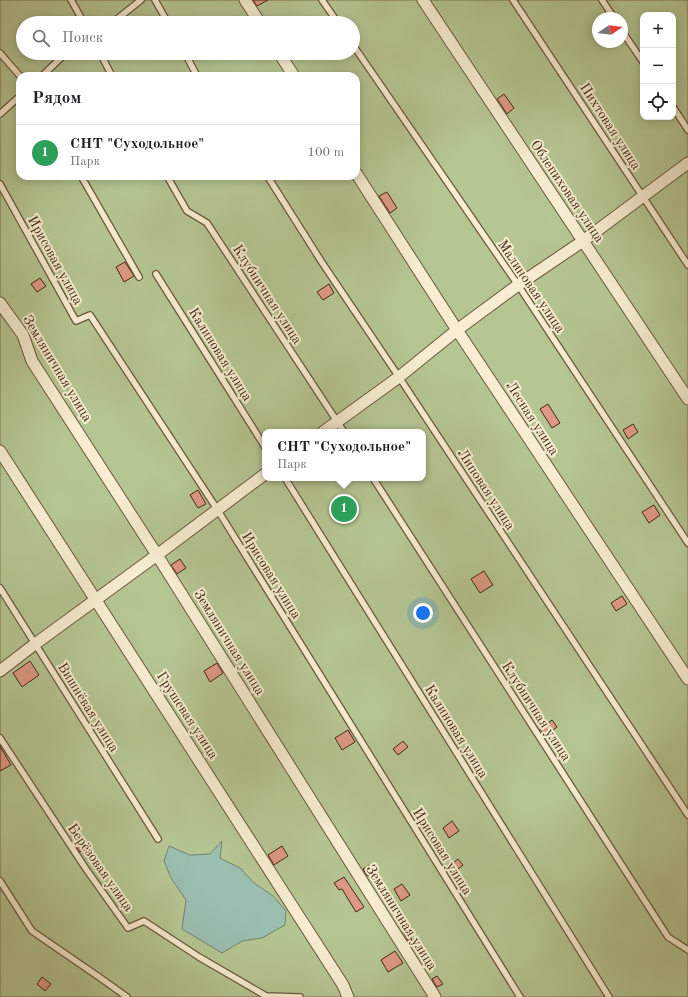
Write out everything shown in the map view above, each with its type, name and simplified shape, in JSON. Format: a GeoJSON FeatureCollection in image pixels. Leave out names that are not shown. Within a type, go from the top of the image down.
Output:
{"type":"FeatureCollection","features":[{"type":"Feature","properties":{"kind":"street"},"geometry":{"type":"LineString","coordinates":[[245,0],[255,16]]}},
{"type":"Feature","properties":{"kind":"street","name":"Облепиховая улица"},"geometry":{"type":"LineString","coordinates":[[423,0],[688,399]]}},
{"type":"Feature","properties":{"kind":"street"},"geometry":{"type":"LineString","coordinates":[[284,60],[291,72]]}},
{"type":"Feature","properties":{"kind":"street"},"geometry":{"type":"LineString","coordinates":[[327,429],[518,285],[583,241],[688,163]]}},
{"type":"Feature","properties":{"kind":"street","name":"Лесная улица"},"geometry":{"type":"LineString","coordinates":[[360,179],[457,330],[688,679]]}},
{"type":"Feature","properties":{"kind":"street","name":"Земляничная улица"},"geometry":{"type":"LineString","coordinates":[[0,304],[23,335],[32,361],[157,554],[435,997]]}},
{"type":"Feature","properties":{"kind":"street","name":"Грушевая улица"},"geometry":{"type":"LineString","coordinates":[[0,451],[343,985],[348,997]]}},
{"type":"Feature","properties":{"kind":"street"},"geometry":{"type":"LineString","coordinates":[[0,671],[262,476]]}},
{"type":"Feature","properties":{"kind":"lane"},"geometry":{"type":"LineString","coordinates":[[71,0],[80,16]]}},
{"type":"Feature","properties":{"kind":"lane"},"geometry":{"type":"LineString","coordinates":[[121,16],[141,0]]}},
{"type":"Feature","properties":{"kind":"lane"},"geometry":{"type":"LineString","coordinates":[[155,0],[164,16]]}},
{"type":"Feature","properties":{"kind":"lane"},"geometry":{"type":"LineString","coordinates":[[322,0],[333,16]]}},
{"type":"Feature","properties":{"kind":"lane","name":"Пихтовая улица"},"geometry":{"type":"LineString","coordinates":[[513,0],[688,265]]}},
{"type":"Feature","properties":{"kind":"lane"},"geometry":{"type":"LineString","coordinates":[[602,0],[610,12]]}},
{"type":"Feature","properties":{"kind":"lane"},"geometry":{"type":"LineString","coordinates":[[628,40],[640,58]]}},
{"type":"Feature","properties":{"kind":"lane"},"geometry":{"type":"LineString","coordinates":[[0,53],[17,72]]}},
{"type":"Feature","properties":{"kind":"lane","name":"Малиновая улица"},"geometry":{"type":"LineString","coordinates":[[360,55],[518,285],[688,542]]}},
{"type":"Feature","properties":{"kind":"lane"},"geometry":{"type":"LineString","coordinates":[[46,72],[59,60]]}},
{"type":"Feature","properties":{"kind":"lane"},"geometry":{"type":"LineString","coordinates":[[104,60],[110,72]]}},
{"type":"Feature","properties":{"kind":"lane"},"geometry":{"type":"LineString","coordinates":[[189,60],[195,72]]}},
{"type":"Feature","properties":{"kind":"lane"},"geometry":{"type":"LineString","coordinates":[[0,114],[16,100]]}},
{"type":"Feature","properties":{"kind":"lane"},"geometry":{"type":"LineString","coordinates":[[676,112],[688,130]]}},
{"type":"Feature","properties":{"kind":"lane"},"geometry":{"type":"LineString","coordinates":[[83,180],[139,277]]}},
{"type":"Feature","properties":{"kind":"lane","name":"Клубничная улица"},"geometry":{"type":"LineString","coordinates":[[169,180],[186,212],[207,223],[342,429]]}},
{"type":"Feature","properties":{"kind":"lane","name":"Липовая улица"},"geometry":{"type":"LineString","coordinates":[[270,180],[321,261],[688,815]]}},
{"type":"Feature","properties":{"kind":"lane","name":"Ирисовая улица"},"geometry":{"type":"LineString","coordinates":[[0,184],[76,321],[90,315],[217,509],[520,997]]}},
{"type":"Feature","properties":{"kind":"lane","name":"Калиновая улица"},"geometry":{"type":"LineString","coordinates":[[156,274],[262,442]]}},
{"type":"Feature","properties":{"kind":"lane","name":"Калиновая улица"},"geometry":{"type":"LineString","coordinates":[[287,481],[609,997]]}},
{"type":"Feature","properties":{"kind":"lane","name":"Клубничная улица"},"geometry":{"type":"LineString","coordinates":[[375,481],[668,937],[688,950]]}},
{"type":"Feature","properties":{"kind":"lane","name":"Вишнёвая улица"},"geometry":{"type":"LineString","coordinates":[[0,588],[158,840]]}},
{"type":"Feature","properties":{"kind":"lane","name":"Берёзовая улица"},"geometry":{"type":"LineString","coordinates":[[0,738],[86,869],[128,928],[144,921],[199,957],[266,996],[300,997]]}},
{"type":"Feature","properties":{"kind":"lane"},"geometry":{"type":"LineString","coordinates":[[0,881],[32,931],[127,997]]}},
{"type":"Feature","properties":{"kind":"green space"},"geometry":{"type":"Polygon","coordinates":[[[0,0],[688,0],[688,997],[0,997],[0,0]]]}},
{"type":"Feature","properties":{"kind":"shaded area"},"geometry":{"type":"Polygon","coordinates":[[[222,841],[220,858],[240,868],[254,883],[273,896],[286,911],[285,925],[262,938],[242,941],[222,953],[182,929],[186,900],[171,878],[164,861],[169,846],[190,855],[210,854],[222,841]]]}},
{"type":"Feature","properties":{"kind":"building"},"geometry":{"type":"Polygon","coordinates":[[[253,0],[268,0],[257,6],[253,0]]]}},
{"type":"Feature","properties":{"kind":"building"},"geometry":{"type":"Polygon","coordinates":[[[504,94],[514,108],[507,114],[497,99],[504,94]]]}},
{"type":"Feature","properties":{"kind":"building"},"geometry":{"type":"Polygon","coordinates":[[[387,192],[397,208],[390,213],[379,196],[387,192]]]}},
{"type":"Feature","properties":{"kind":"building"},"geometry":{"type":"Polygon","coordinates":[[[125,262],[134,276],[124,282],[116,267],[125,262]]]}},
{"type":"Feature","properties":{"kind":"building"},"geometry":{"type":"Polygon","coordinates":[[[40,278],[46,286],[37,292],[31,284],[40,278]]]}},
{"type":"Feature","properties":{"kind":"building"},"geometry":{"type":"Polygon","coordinates":[[[329,284],[334,293],[323,300],[317,292],[329,284]]]}},
{"type":"Feature","properties":{"kind":"building"},"geometry":{"type":"Polygon","coordinates":[[[548,404],[560,423],[552,428],[540,409],[548,404]]]}},
{"type":"Feature","properties":{"kind":"building"},"geometry":{"type":"Polygon","coordinates":[[[633,424],[638,432],[628,439],[623,430],[633,424]]]}},
{"type":"Feature","properties":{"kind":"building"},"geometry":{"type":"Polygon","coordinates":[[[198,490],[206,504],[198,508],[190,495],[198,490]]]}},
{"type":"Feature","properties":{"kind":"building"},"geometry":{"type":"Polygon","coordinates":[[[654,505],[660,515],[649,523],[642,512],[654,505]]]}},
{"type":"Feature","properties":{"kind":"building"},"geometry":{"type":"Polygon","coordinates":[[[180,559],[186,568],[177,574],[171,565],[180,559]]]}},
{"type":"Feature","properties":{"kind":"building"},"geometry":{"type":"Polygon","coordinates":[[[484,571],[493,585],[480,593],[471,579],[484,571]]]}},
{"type":"Feature","properties":{"kind":"building"},"geometry":{"type":"Polygon","coordinates":[[[622,596],[627,604],[616,611],[611,603],[622,596]]]}},
{"type":"Feature","properties":{"kind":"building"},"geometry":{"type":"Polygon","coordinates":[[[30,661],[39,675],[22,687],[13,673],[30,661]]]}},
{"type":"Feature","properties":{"kind":"building"},"geometry":{"type":"Polygon","coordinates":[[[217,663],[223,673],[210,682],[204,671],[217,663]]]}},
{"type":"Feature","properties":{"kind":"building"},"geometry":{"type":"Polygon","coordinates":[[[552,720],[557,727],[545,736],[540,729],[552,720]]]}},
{"type":"Feature","properties":{"kind":"building"},"geometry":{"type":"Polygon","coordinates":[[[348,730],[355,742],[342,750],[335,738],[348,730]]]}},
{"type":"Feature","properties":{"kind":"building"},"geometry":{"type":"Polygon","coordinates":[[[403,741],[408,747],[398,755],[393,749],[403,741]]]}},
{"type":"Feature","properties":{"kind":"building"},"geometry":{"type":"Polygon","coordinates":[[[0,746],[11,765],[0,771],[0,746]]]}},
{"type":"Feature","properties":{"kind":"building"},"geometry":{"type":"Polygon","coordinates":[[[452,821],[459,831],[449,838],[443,828],[452,821]]]}},
{"type":"Feature","properties":{"kind":"building"},"geometry":{"type":"Polygon","coordinates":[[[80,842],[84,849],[80,852],[75,845],[80,842]]]}},
{"type":"Feature","properties":{"kind":"building"},"geometry":{"type":"Polygon","coordinates":[[[282,846],[288,856],[274,865],[268,855],[282,846]]]}},
{"type":"Feature","properties":{"kind":"building"},"geometry":{"type":"Polygon","coordinates":[[[458,859],[463,865],[452,874],[447,868],[458,859]]]}},
{"type":"Feature","properties":{"kind":"building"},"geometry":{"type":"Polygon","coordinates":[[[369,865],[373,872],[367,876],[363,869],[369,865]]]}},
{"type":"Feature","properties":{"kind":"building"},"geometry":{"type":"Polygon","coordinates":[[[344,877],[364,907],[356,912],[342,889],[339,890],[334,883],[344,877]]]}},
{"type":"Feature","properties":{"kind":"building"},"geometry":{"type":"Polygon","coordinates":[[[402,884],[410,895],[401,901],[394,889],[402,884]]]}},
{"type":"Feature","properties":{"kind":"building"},"geometry":{"type":"Polygon","coordinates":[[[406,930],[412,940],[409,942],[403,932],[406,930]]]}},
{"type":"Feature","properties":{"kind":"building"},"geometry":{"type":"Polygon","coordinates":[[[395,951],[403,963],[388,972],[381,960],[395,951]]]}},
{"type":"Feature","properties":{"kind":"building"},"geometry":{"type":"Polygon","coordinates":[[[437,976],[443,984],[437,987],[432,979],[437,976]]]}},
{"type":"Feature","properties":{"kind":"building"},"geometry":{"type":"Polygon","coordinates":[[[42,977],[51,984],[45,991],[37,984],[42,977]]]}},
{"type":"Feature","properties":{"kind":"place","name":"СНТ \"Суходольное\""},"geometry":{"type":"Point","coordinates":[344,509]}}]}
